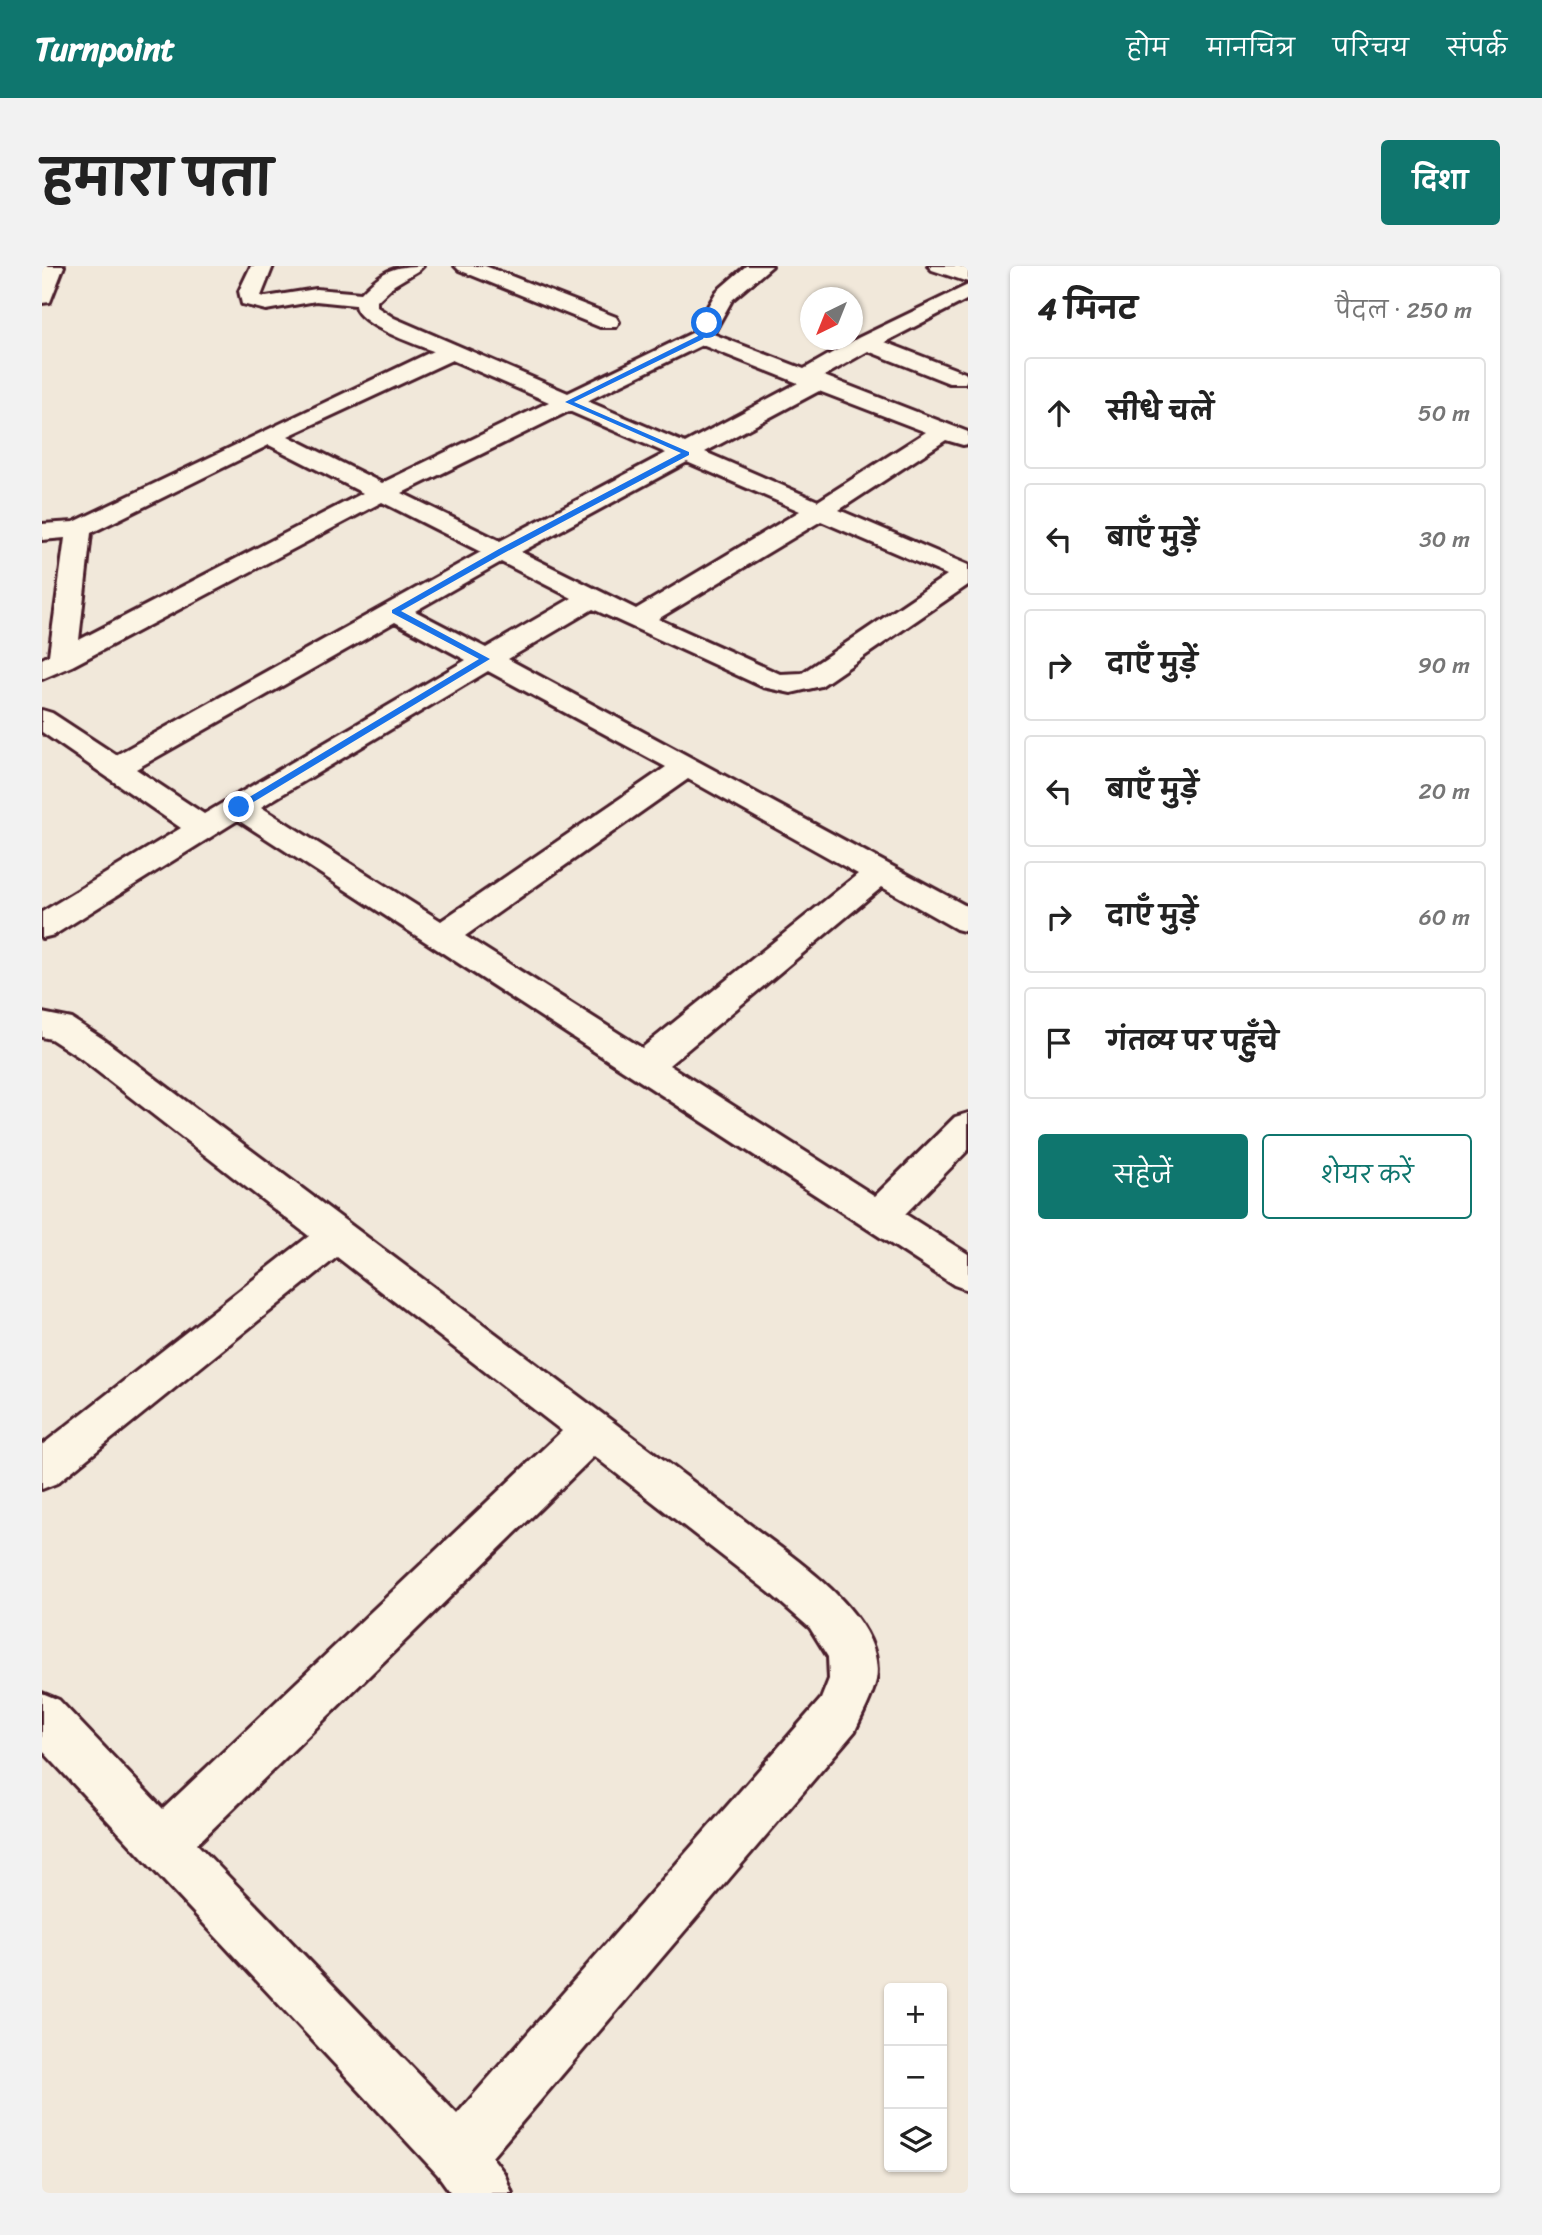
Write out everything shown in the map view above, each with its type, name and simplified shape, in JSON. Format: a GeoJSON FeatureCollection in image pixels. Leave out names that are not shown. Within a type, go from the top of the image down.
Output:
{"type":"FeatureCollection","features":[{"type":"Feature","properties":{"kind":"street"},"geometry":{"type":"LineString","coordinates":[[42,297],[53,266]]}},
{"type":"Feature","properties":{"kind":"street"},"geometry":{"type":"LineString","coordinates":[[262,266],[250,291],[250,299],[255,302],[274,303],[331,295],[366,299]]}},
{"type":"Feature","properties":{"kind":"street"},"geometry":{"type":"LineString","coordinates":[[412,266],[386,281],[366,299],[366,310],[386,323],[967,574]]}},
{"type":"Feature","properties":{"kind":"street"},"geometry":{"type":"LineString","coordinates":[[466,266],[608,322]]}},
{"type":"Feature","properties":{"kind":"street"},"geometry":{"type":"LineString","coordinates":[[496,279],[525,266]]}},
{"type":"Feature","properties":{"kind":"street"},"geometry":{"type":"LineString","coordinates":[[52,665],[383,492],[701,337],[726,292],[738,279],[761,266]]}},
{"type":"Feature","properties":{"kind":"street"},"geometry":{"type":"LineString","coordinates":[[939,266],[968,276]]}},
{"type":"Feature","properties":{"kind":"street"},"geometry":{"type":"LineString","coordinates":[[115,768],[502,551],[687,453],[810,380],[866,343],[968,291]]}},
{"type":"Feature","properties":{"kind":"street"},"geometry":{"type":"LineString","coordinates":[[701,337],[956,435]]}},
{"type":"Feature","properties":{"kind":"street"},"geometry":{"type":"LineString","coordinates":[[866,343],[962,375]]}},
{"type":"Feature","properties":{"kind":"street"},"geometry":{"type":"LineString","coordinates":[[42,532],[79,529],[269,436],[452,351]]}},
{"type":"Feature","properties":{"kind":"street"},"geometry":{"type":"LineString","coordinates":[[900,414],[962,375]]}},
{"type":"Feature","properties":{"kind":"street"},"geometry":{"type":"LineString","coordinates":[[637,620],[818,510],[956,435]]}},
{"type":"Feature","properties":{"kind":"street"},"geometry":{"type":"LineString","coordinates":[[269,436],[637,620],[754,673],[791,684],[811,680],[967,574]]}},
{"type":"Feature","properties":{"kind":"street"},"geometry":{"type":"LineString","coordinates":[[52,665],[79,529]]}},
{"type":"Feature","properties":{"kind":"street"},"geometry":{"type":"LineString","coordinates":[[42,927],[485,659],[593,597]]}},
{"type":"Feature","properties":{"kind":"street"},"geometry":{"type":"LineString","coordinates":[[395,611],[687,766],[968,921]]}},
{"type":"Feature","properties":{"kind":"street"},"geometry":{"type":"LineString","coordinates":[[42,719],[203,828]]}},
{"type":"Feature","properties":{"kind":"street"},"geometry":{"type":"LineString","coordinates":[[441,937],[687,766]]}},
{"type":"Feature","properties":{"kind":"street"},"geometry":{"type":"LineString","coordinates":[[239,807],[968,1274]]}},
{"type":"Feature","properties":{"kind":"street"},"geometry":{"type":"LineString","coordinates":[[643,1067],[881,872]]}},
{"type":"Feature","properties":{"kind":"street"},"geometry":{"type":"LineString","coordinates":[[42,1025],[60,1028],[91,1048],[590,1432],[819,1604],[846,1642],[853,1676],[838,1715],[471,2174],[42,1716]]}},
{"type":"Feature","properties":{"kind":"street"},"geometry":{"type":"LineString","coordinates":[[879,1216],[968,1127]]}},
{"type":"Feature","properties":{"kind":"street"},"geometry":{"type":"LineString","coordinates":[[42,1470],[336,1236]]}},
{"type":"Feature","properties":{"kind":"street"},"geometry":{"type":"LineString","coordinates":[[162,1844],[590,1432]]}},
{"type":"Feature","properties":{"kind":"route"},"geometry":{"type":"LineString","coordinates":[[239,807],[485,659],[395,611],[687,453],[568,402],[701,337],[707,323]]}}]}
